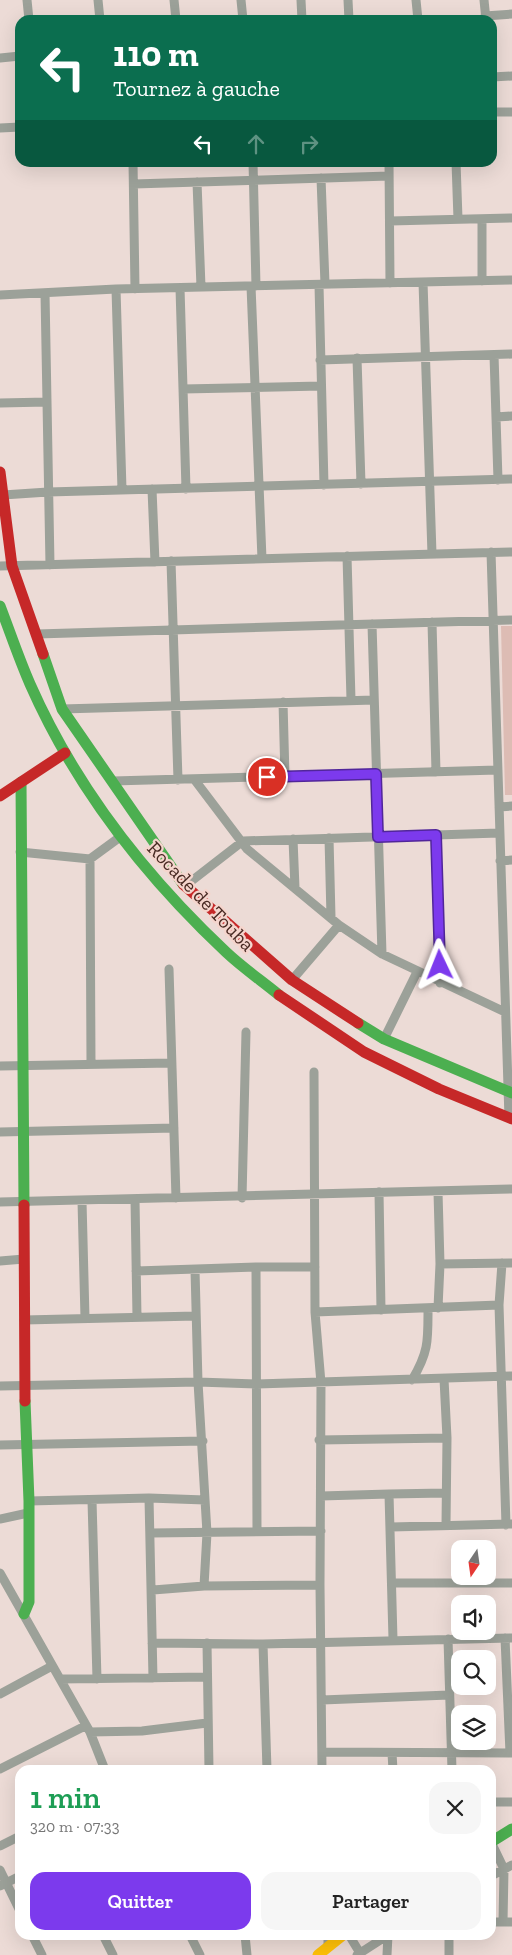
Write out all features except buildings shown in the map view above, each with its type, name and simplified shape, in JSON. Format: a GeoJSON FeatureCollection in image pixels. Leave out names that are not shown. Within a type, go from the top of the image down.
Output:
{"type":"FeatureCollection","features":[{"type":"Feature","properties":{"kind":"street"},"geometry":{"type":"LineString","coordinates":[[27,0],[28,15]]}},
{"type":"Feature","properties":{"kind":"street"},"geometry":{"type":"LineString","coordinates":[[98,0],[100,15]]}},
{"type":"Feature","properties":{"kind":"street"},"geometry":{"type":"LineString","coordinates":[[174,0],[176,15]]}},
{"type":"Feature","properties":{"kind":"street"},"geometry":{"type":"LineString","coordinates":[[241,0],[242,15]]}},
{"type":"Feature","properties":{"kind":"street"},"geometry":{"type":"LineString","coordinates":[[301,0],[302,15]]}},
{"type":"Feature","properties":{"kind":"street"},"geometry":{"type":"LineString","coordinates":[[348,0],[350,15]]}},
{"type":"Feature","properties":{"kind":"street"},"geometry":{"type":"LineString","coordinates":[[416,0],[418,15]]}},
{"type":"Feature","properties":{"kind":"street"},"geometry":{"type":"LineString","coordinates":[[484,0],[486,15]]}},
{"type":"Feature","properties":{"kind":"street"},"geometry":{"type":"LineString","coordinates":[[497,16],[512,14]]}},
{"type":"Feature","properties":{"kind":"street"},"geometry":{"type":"LineString","coordinates":[[0,58],[15,56]]}},
{"type":"Feature","properties":{"kind":"street"},"geometry":{"type":"LineString","coordinates":[[497,77],[512,76]]}},
{"type":"Feature","properties":{"kind":"street"},"geometry":{"type":"LineString","coordinates":[[497,112],[512,112]]}},
{"type":"Feature","properties":{"kind":"street"},"geometry":{"type":"LineString","coordinates":[[0,128],[15,127]]}},
{"type":"Feature","properties":{"kind":"street"},"geometry":{"type":"LineString","coordinates":[[133,167],[135,289]]}},
{"type":"Feature","properties":{"kind":"street"},"geometry":{"type":"LineString","coordinates":[[253,167],[256,388],[262,559]]}},
{"type":"Feature","properties":{"kind":"street"},"geometry":{"type":"LineString","coordinates":[[389,167],[390,283]]}},
{"type":"Feature","properties":{"kind":"street"},"geometry":{"type":"LineString","coordinates":[[456,167],[458,219]]}},
{"type":"Feature","properties":{"kind":"street"},"geometry":{"type":"LineString","coordinates":[[134,184],[389,176]]}},
{"type":"Feature","properties":{"kind":"street"},"geometry":{"type":"LineString","coordinates":[[321,178],[322,285],[320,360],[324,485]]}},
{"type":"Feature","properties":{"kind":"street"},"geometry":{"type":"LineString","coordinates":[[197,182],[201,287]]}},
{"type":"Feature","properties":{"kind":"street"},"geometry":{"type":"LineString","coordinates":[[390,221],[512,218]]}},
{"type":"Feature","properties":{"kind":"street"},"geometry":{"type":"LineString","coordinates":[[482,219],[482,281]]}},
{"type":"Feature","properties":{"kind":"street"},"geometry":{"type":"LineString","coordinates":[[0,295],[116,289],[512,280]]}},
{"type":"Feature","properties":{"kind":"street"},"geometry":{"type":"LineString","coordinates":[[423,282],[432,554]]}},
{"type":"Feature","properties":{"kind":"street"},"geometry":{"type":"LineString","coordinates":[[180,288],[186,489]]}},
{"type":"Feature","properties":{"kind":"street"},"geometry":{"type":"LineString","coordinates":[[116,289],[122,490]]}},
{"type":"Feature","properties":{"kind":"street"},"geometry":{"type":"LineString","coordinates":[[45,293],[50,565]]}},
{"type":"Feature","properties":{"kind":"street"},"geometry":{"type":"LineString","coordinates":[[494,354],[498,480]]}},
{"type":"Feature","properties":{"kind":"street"},"geometry":{"type":"LineString","coordinates":[[320,360],[512,354]]}},
{"type":"Feature","properties":{"kind":"street"},"geometry":{"type":"LineString","coordinates":[[357,358],[361,484]]}},
{"type":"Feature","properties":{"kind":"street"},"geometry":{"type":"LineString","coordinates":[[183,389],[321,386]]}},
{"type":"Feature","properties":{"kind":"street"},"geometry":{"type":"LineString","coordinates":[[0,403],[47,402]]}},
{"type":"Feature","properties":{"kind":"street"},"geometry":{"type":"LineString","coordinates":[[496,417],[512,416]]}},
{"type":"Feature","properties":{"kind":"street"},"geometry":{"type":"LineString","coordinates":[[0,472],[12,566],[62,709],[185,886],[292,980],[384,1039],[510,1093]]}},
{"type":"Feature","properties":{"kind":"street"},"geometry":{"type":"LineString","coordinates":[[3,495],[48,492],[512,479]]}},
{"type":"Feature","properties":{"kind":"street"},"geometry":{"type":"LineString","coordinates":[[152,489],[155,562]]}},
{"type":"Feature","properties":{"kind":"street"},"geometry":{"type":"LineString","coordinates":[[491,552],[510,1118]]}},
{"type":"Feature","properties":{"kind":"street"},"geometry":{"type":"LineString","coordinates":[[0,566],[512,552]]}},
{"type":"Feature","properties":{"kind":"street"},"geometry":{"type":"LineString","coordinates":[[346,556],[351,700]]}},
{"type":"Feature","properties":{"kind":"street"},"geometry":{"type":"LineString","coordinates":[[171,562],[178,780]]}},
{"type":"Feature","properties":{"kind":"street","name":"Rocade de Touba"},"geometry":{"type":"LineString","coordinates":[[1,610],[38,704],[65,753],[120,837],[198,926],[237,963],[309,1018],[380,1061],[418,1080],[510,1118]]}},
{"type":"Feature","properties":{"kind":"street"},"geometry":{"type":"LineString","coordinates":[[37,634],[512,620]]}},
{"type":"Feature","properties":{"kind":"street"},"geometry":{"type":"LineString","coordinates":[[432,622],[436,772]]}},
{"type":"Feature","properties":{"kind":"street"},"geometry":{"type":"LineString","coordinates":[[372,624],[382,954]]}},
{"type":"Feature","properties":{"kind":"street"},"geometry":{"type":"LineString","coordinates":[[62,709],[374,700]]}},
{"type":"Feature","properties":{"kind":"street"},"geometry":{"type":"LineString","coordinates":[[282,702],[285,776]]}},
{"type":"Feature","properties":{"kind":"street"},"geometry":{"type":"LineString","coordinates":[[0,796],[65,753]]}},
{"type":"Feature","properties":{"kind":"street"},"geometry":{"type":"LineString","coordinates":[[113,781],[497,770]]}},
{"type":"Feature","properties":{"kind":"street"},"geometry":{"type":"LineString","coordinates":[[194,779],[247,848],[339,925],[382,954],[508,1018]]}},
{"type":"Feature","properties":{"kind":"street"},"geometry":{"type":"LineString","coordinates":[[21,782],[25,1445],[29,1501],[29,1602],[24,1614]]}},
{"type":"Feature","properties":{"kind":"street"},"geometry":{"type":"LineString","coordinates":[[499,807],[512,806]]}},
{"type":"Feature","properties":{"kind":"street"},"geometry":{"type":"LineString","coordinates":[[185,886],[243,841],[499,834]]}},
{"type":"Feature","properties":{"kind":"street"},"geometry":{"type":"LineString","coordinates":[[436,835],[440,983]]}},
{"type":"Feature","properties":{"kind":"street"},"geometry":{"type":"LineString","coordinates":[[20,852],[90,860],[120,837]]}},
{"type":"Feature","properties":{"kind":"street"},"geometry":{"type":"LineString","coordinates":[[329,838],[331,918]]}},
{"type":"Feature","properties":{"kind":"street"},"geometry":{"type":"LineString","coordinates":[[294,839],[295,888]]}},
{"type":"Feature","properties":{"kind":"street"},"geometry":{"type":"LineString","coordinates":[[90,860],[91,1064]]}},
{"type":"Feature","properties":{"kind":"street"},"geometry":{"type":"LineString","coordinates":[[500,861],[512,860]]}},
{"type":"Feature","properties":{"kind":"street"},"geometry":{"type":"LineString","coordinates":[[292,980],[339,925]]}},
{"type":"Feature","properties":{"kind":"street"},"geometry":{"type":"LineString","coordinates":[[169,969],[176,1198]]}},
{"type":"Feature","properties":{"kind":"street"},"geometry":{"type":"LineString","coordinates":[[384,1039],[417,972]]}},
{"type":"Feature","properties":{"kind":"street"},"geometry":{"type":"LineString","coordinates":[[242,1198],[246,1032]]}},
{"type":"Feature","properties":{"kind":"street"},"geometry":{"type":"LineString","coordinates":[[0,1066],[171,1063]]}},
{"type":"Feature","properties":{"kind":"street"},"geometry":{"type":"LineString","coordinates":[[314,1072],[315,1312],[322,1383],[320,1440],[322,1765]]}},
{"type":"Feature","properties":{"kind":"street"},"geometry":{"type":"LineString","coordinates":[[0,1132],[174,1128]]}},
{"type":"Feature","properties":{"kind":"street"},"geometry":{"type":"LineString","coordinates":[[0,1202],[242,1198],[512,1189]]}},
{"type":"Feature","properties":{"kind":"street"},"geometry":{"type":"LineString","coordinates":[[378,1192],[381,1310]]}},
{"type":"Feature","properties":{"kind":"street"},"geometry":{"type":"LineString","coordinates":[[412,1380],[424,1360],[440,1264],[438,1192]]}},
{"type":"Feature","properties":{"kind":"street"},"geometry":{"type":"LineString","coordinates":[[134,1199],[138,1317]]}},
{"type":"Feature","properties":{"kind":"street"},"geometry":{"type":"LineString","coordinates":[[82,1201],[85,1318]]}},
{"type":"Feature","properties":{"kind":"street"},"geometry":{"type":"LineString","coordinates":[[0,1260],[24,1259]]}},
{"type":"Feature","properties":{"kind":"street"},"geometry":{"type":"LineString","coordinates":[[391,1527],[446,1524],[509,1524],[500,1305],[502,1263]]}},
{"type":"Feature","properties":{"kind":"street"},"geometry":{"type":"LineString","coordinates":[[440,1264],[512,1263]]}},
{"type":"Feature","properties":{"kind":"street"},"geometry":{"type":"LineString","coordinates":[[136,1271],[256,1267],[315,1268]]}},
{"type":"Feature","properties":{"kind":"street"},"geometry":{"type":"LineString","coordinates":[[256,1267],[258,1530]]}},
{"type":"Feature","properties":{"kind":"street"},"geometry":{"type":"LineString","coordinates":[[195,1270],[198,1382],[207,1533],[204,1586]]}},
{"type":"Feature","properties":{"kind":"street"},"geometry":{"type":"LineString","coordinates":[[315,1312],[500,1305]]}},
{"type":"Feature","properties":{"kind":"street"},"geometry":{"type":"LineString","coordinates":[[24,1320],[196,1316]]}},
{"type":"Feature","properties":{"kind":"street"},"geometry":{"type":"LineString","coordinates":[[0,1386],[198,1382],[257,1384],[322,1383],[512,1376]]}},
{"type":"Feature","properties":{"kind":"street"},"geometry":{"type":"LineString","coordinates":[[444,1379],[447,1438],[446,1524]]}},
{"type":"Feature","properties":{"kind":"street"},"geometry":{"type":"LineString","coordinates":[[320,1440],[447,1438]]}},
{"type":"Feature","properties":{"kind":"street"},"geometry":{"type":"LineString","coordinates":[[0,1445],[203,1441]]}},
{"type":"Feature","properties":{"kind":"street"},"geometry":{"type":"LineString","coordinates":[[321,1496],[445,1492]]}},
{"type":"Feature","properties":{"kind":"street"},"geometry":{"type":"LineString","coordinates":[[390,1494],[393,1640]]}},
{"type":"Feature","properties":{"kind":"street"},"geometry":{"type":"LineString","coordinates":[[29,1501],[149,1498],[205,1500]]}},
{"type":"Feature","properties":{"kind":"street"},"geometry":{"type":"LineString","coordinates":[[149,1498],[153,1590],[153,1678]]}},
{"type":"Feature","properties":{"kind":"street"},"geometry":{"type":"LineString","coordinates":[[92,1500],[97,1679]]}},
{"type":"Feature","properties":{"kind":"street"},"geometry":{"type":"LineString","coordinates":[[0,1519],[28,1513]]}},
{"type":"Feature","properties":{"kind":"street"},"geometry":{"type":"LineString","coordinates":[[151,1532],[321,1531]]}},
{"type":"Feature","properties":{"kind":"street"},"geometry":{"type":"LineString","coordinates":[[0,1573],[88,1729],[103,1765]]}},
{"type":"Feature","properties":{"kind":"street"},"geometry":{"type":"LineString","coordinates":[[392,1584],[512,1583]]}},
{"type":"Feature","properties":{"kind":"street"},"geometry":{"type":"LineString","coordinates":[[153,1590],[204,1586],[320,1585]]}},
{"type":"Feature","properties":{"kind":"street"},"geometry":{"type":"LineString","coordinates":[[152,1643],[263,1644],[321,1641],[508,1638],[511,1753],[322,1752]]}},
{"type":"Feature","properties":{"kind":"street"},"geometry":{"type":"LineString","coordinates":[[448,1639],[452,1765]]}},
{"type":"Feature","properties":{"kind":"street"},"geometry":{"type":"LineString","coordinates":[[207,1643],[209,1765]]}},
{"type":"Feature","properties":{"kind":"street"},"geometry":{"type":"LineString","coordinates":[[263,1644],[267,1765]]}},
{"type":"Feature","properties":{"kind":"street"},"geometry":{"type":"LineString","coordinates":[[0,1694],[52,1666]]}},
{"type":"Feature","properties":{"kind":"street"},"geometry":{"type":"LineString","coordinates":[[60,1680],[207,1678]]}},
{"type":"Feature","properties":{"kind":"street"},"geometry":{"type":"LineString","coordinates":[[322,1700],[449,1695]]}},
{"type":"Feature","properties":{"kind":"street"},"geometry":{"type":"LineString","coordinates":[[0,1769],[88,1729],[142,1730],[208,1723]]}},
{"type":"Feature","properties":{"kind":"street"},"geometry":{"type":"LineString","coordinates":[[392,1753],[393,1765]]}},
{"type":"Feature","properties":{"kind":"street"},"geometry":{"type":"LineString","coordinates":[[496,1802],[512,1802]]}},
{"type":"Feature","properties":{"kind":"street"},"geometry":{"type":"LineString","coordinates":[[496,1839],[512,1830]]}},
{"type":"Feature","properties":{"kind":"street"},"geometry":{"type":"LineString","coordinates":[[0,1846],[15,1838]]}},
{"type":"Feature","properties":{"kind":"street"},"geometry":{"type":"LineString","coordinates":[[496,1849],[508,1867],[507,1922]]}},
{"type":"Feature","properties":{"kind":"street"},"geometry":{"type":"LineString","coordinates":[[496,1873],[508,1867]]}},
{"type":"Feature","properties":{"kind":"street"},"geometry":{"type":"LineString","coordinates":[[0,1870],[3,1884],[15,1903]]}},
{"type":"Feature","properties":{"kind":"street"},"geometry":{"type":"LineString","coordinates":[[3,1884],[15,1878]]}},
{"type":"Feature","properties":{"kind":"street"},"geometry":{"type":"LineString","coordinates":[[34,1940],[42,1955]]}},
{"type":"Feature","properties":{"kind":"street"},"geometry":{"type":"LineString","coordinates":[[106,1940],[113,1955]]}},
{"type":"Feature","properties":{"kind":"street"},"geometry":{"type":"LineString","coordinates":[[192,1940],[200,1955]]}},
{"type":"Feature","properties":{"kind":"street"},"geometry":{"type":"LineString","coordinates":[[246,1940],[247,1955]]}},
{"type":"Feature","properties":{"kind":"street"},"geometry":{"type":"LineString","coordinates":[[318,1955],[328,1940]]}},
{"type":"Feature","properties":{"kind":"street"},"geometry":{"type":"LineString","coordinates":[[352,1940],[359,1954],[380,1940]]}},
{"type":"Feature","properties":{"kind":"street"},"geometry":{"type":"LineString","coordinates":[[387,1955],[388,1940]]}},
{"type":"Feature","properties":{"kind":"street"},"geometry":{"type":"LineString","coordinates":[[449,1940],[449,1955]]}},
{"type":"Feature","properties":{"kind":"shaded area"},"geometry":{"type":"Polygon","coordinates":[[[501,626],[512,626],[512,795],[505,795],[501,626]]]}},
{"type":"Feature","properties":{"kind":"traffic: fast"},"geometry":{"type":"LineString","coordinates":[[0,606],[26,675],[48,722],[90,794],[114,828],[140,861],[196,923],[232,958],[279,995]]}},
{"type":"Feature","properties":{"kind":"traffic: fast"},"geometry":{"type":"LineString","coordinates":[[43,654],[62,709],[183,884]]}},
{"type":"Feature","properties":{"kind":"traffic: fast"},"geometry":{"type":"LineString","coordinates":[[21,782],[24,1205]]}},
{"type":"Feature","properties":{"kind":"traffic: fast"},"geometry":{"type":"LineString","coordinates":[[358,1023],[384,1039],[512,1093]]}},
{"type":"Feature","properties":{"kind":"traffic: fast"},"geometry":{"type":"LineString","coordinates":[[24,1614],[29,1602],[29,1501],[25,1401]]}},
{"type":"Feature","properties":{"kind":"traffic: fast"},"geometry":{"type":"LineString","coordinates":[[496,1839],[512,1829]]}},
{"type":"Feature","properties":{"kind":"traffic: slow"},"geometry":{"type":"LineString","coordinates":[[318,1955],[337,1940]]}},
{"type":"Feature","properties":{"kind":"traffic: jam"},"geometry":{"type":"LineString","coordinates":[[0,472],[12,566],[43,654]]}},
{"type":"Feature","properties":{"kind":"traffic: jam"},"geometry":{"type":"LineString","coordinates":[[0,796],[65,753]]}},
{"type":"Feature","properties":{"kind":"traffic: jam"},"geometry":{"type":"LineString","coordinates":[[183,884],[292,980],[358,1023]]}},
{"type":"Feature","properties":{"kind":"traffic: jam"},"geometry":{"type":"LineString","coordinates":[[279,995],[364,1052],[439,1089],[512,1119]]}},
{"type":"Feature","properties":{"kind":"traffic: jam"},"geometry":{"type":"LineString","coordinates":[[24,1205],[25,1401]]}},
{"type":"Feature","properties":{"kind":"route"},"geometry":{"type":"LineString","coordinates":[[267,777],[376,774],[378,837],[436,835],[440,965]]}}]}
